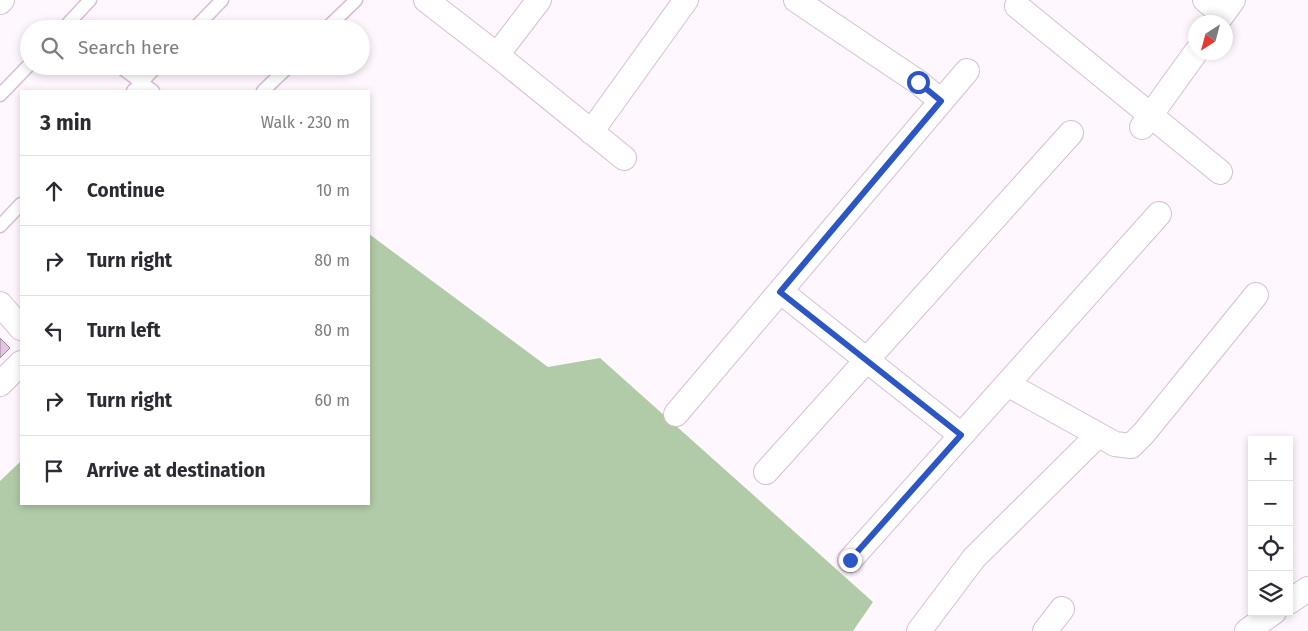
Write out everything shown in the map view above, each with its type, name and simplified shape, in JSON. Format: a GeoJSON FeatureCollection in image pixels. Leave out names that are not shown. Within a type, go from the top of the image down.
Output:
{"type":"FeatureCollection","features":[{"type":"Feature","properties":{"kind":"street"},"geometry":{"type":"LineString","coordinates":[[426,0],[624,158]]}},
{"type":"Feature","properties":{"kind":"street"},"geometry":{"type":"LineString","coordinates":[[497,55],[539,0]]}},
{"type":"Feature","properties":{"kind":"street"},"geometry":{"type":"LineString","coordinates":[[591,132],[686,0]]}},
{"type":"Feature","properties":{"kind":"street"},"geometry":{"type":"LineString","coordinates":[[796,0],[824,8],[941,101]]}},
{"type":"Feature","properties":{"kind":"street"},"geometry":{"type":"LineString","coordinates":[[1017,6],[1146,121],[1220,172]]}},
{"type":"Feature","properties":{"kind":"street"},"geometry":{"type":"LineString","coordinates":[[1146,121],[1190,60]]}},
{"type":"Feature","properties":{"kind":"street"},"geometry":{"type":"LineString","coordinates":[[676,414],[967,71]]}},
{"type":"Feature","properties":{"kind":"street"},"geometry":{"type":"LineString","coordinates":[[766,472],[1071,133]]}},
{"type":"Feature","properties":{"kind":"street"},"geometry":{"type":"LineString","coordinates":[[850,560],[1159,214]]}},
{"type":"Feature","properties":{"kind":"street"},"geometry":{"type":"LineString","coordinates":[[780,292],[961,435]]}},
{"type":"Feature","properties":{"kind":"street"},"geometry":{"type":"LineString","coordinates":[[1007,384],[1115,444],[1131,446],[1144,433],[1256,295]]}},
{"type":"Feature","properties":{"kind":"street"},"geometry":{"type":"LineString","coordinates":[[0,304],[20,327]]}},
{"type":"Feature","properties":{"kind":"street"},"geometry":{"type":"LineString","coordinates":[[0,384],[20,364]]}},
{"type":"Feature","properties":{"kind":"street"},"geometry":{"type":"LineString","coordinates":[[919,631],[974,558],[1098,435]]}},
{"type":"Feature","properties":{"kind":"street"},"geometry":{"type":"LineString","coordinates":[[1293,599],[1308,589]]}},
{"type":"Feature","properties":{"kind":"street"},"geometry":{"type":"LineString","coordinates":[[1045,631],[1062,609]]}},
{"type":"Feature","properties":{"kind":"street"},"geometry":{"type":"LineString","coordinates":[[1247,631],[1268,616]]}},
{"type":"Feature","properties":{"kind":"lane"},"geometry":{"type":"LineString","coordinates":[[72,20],[90,0]]}},
{"type":"Feature","properties":{"kind":"lane"},"geometry":{"type":"LineString","coordinates":[[203,20],[222,0]]}},
{"type":"Feature","properties":{"kind":"lane"},"geometry":{"type":"LineString","coordinates":[[335,20],[356,0]]}},
{"type":"Feature","properties":{"kind":"lane"},"geometry":{"type":"LineString","coordinates":[[0,95],[20,74]]}},
{"type":"Feature","properties":{"kind":"lane"},"geometry":{"type":"LineString","coordinates":[[127,75],[137,87],[148,75]]}},
{"type":"Feature","properties":{"kind":"lane"},"geometry":{"type":"LineString","coordinates":[[264,90],[280,75]]}},
{"type":"Feature","properties":{"kind":"lane"},"geometry":{"type":"LineString","coordinates":[[0,226],[20,205]]}},
{"type":"Feature","properties":{"kind":"green space"},"geometry":{"type":"Polygon","coordinates":[[[370,235],[548,367],[600,358],[873,602],[853,631],[0,631],[0,481],[20,462],[20,505],[370,505],[370,235]]]}},
{"type":"Feature","properties":{"kind":"building"},"geometry":{"type":"Polygon","coordinates":[[[0,338],[10,348],[0,358],[0,338]]]}},
{"type":"Feature","properties":{"kind":"route"},"geometry":{"type":"LineString","coordinates":[[850,560],[961,435],[780,292],[941,101],[918,82]]}}]}
